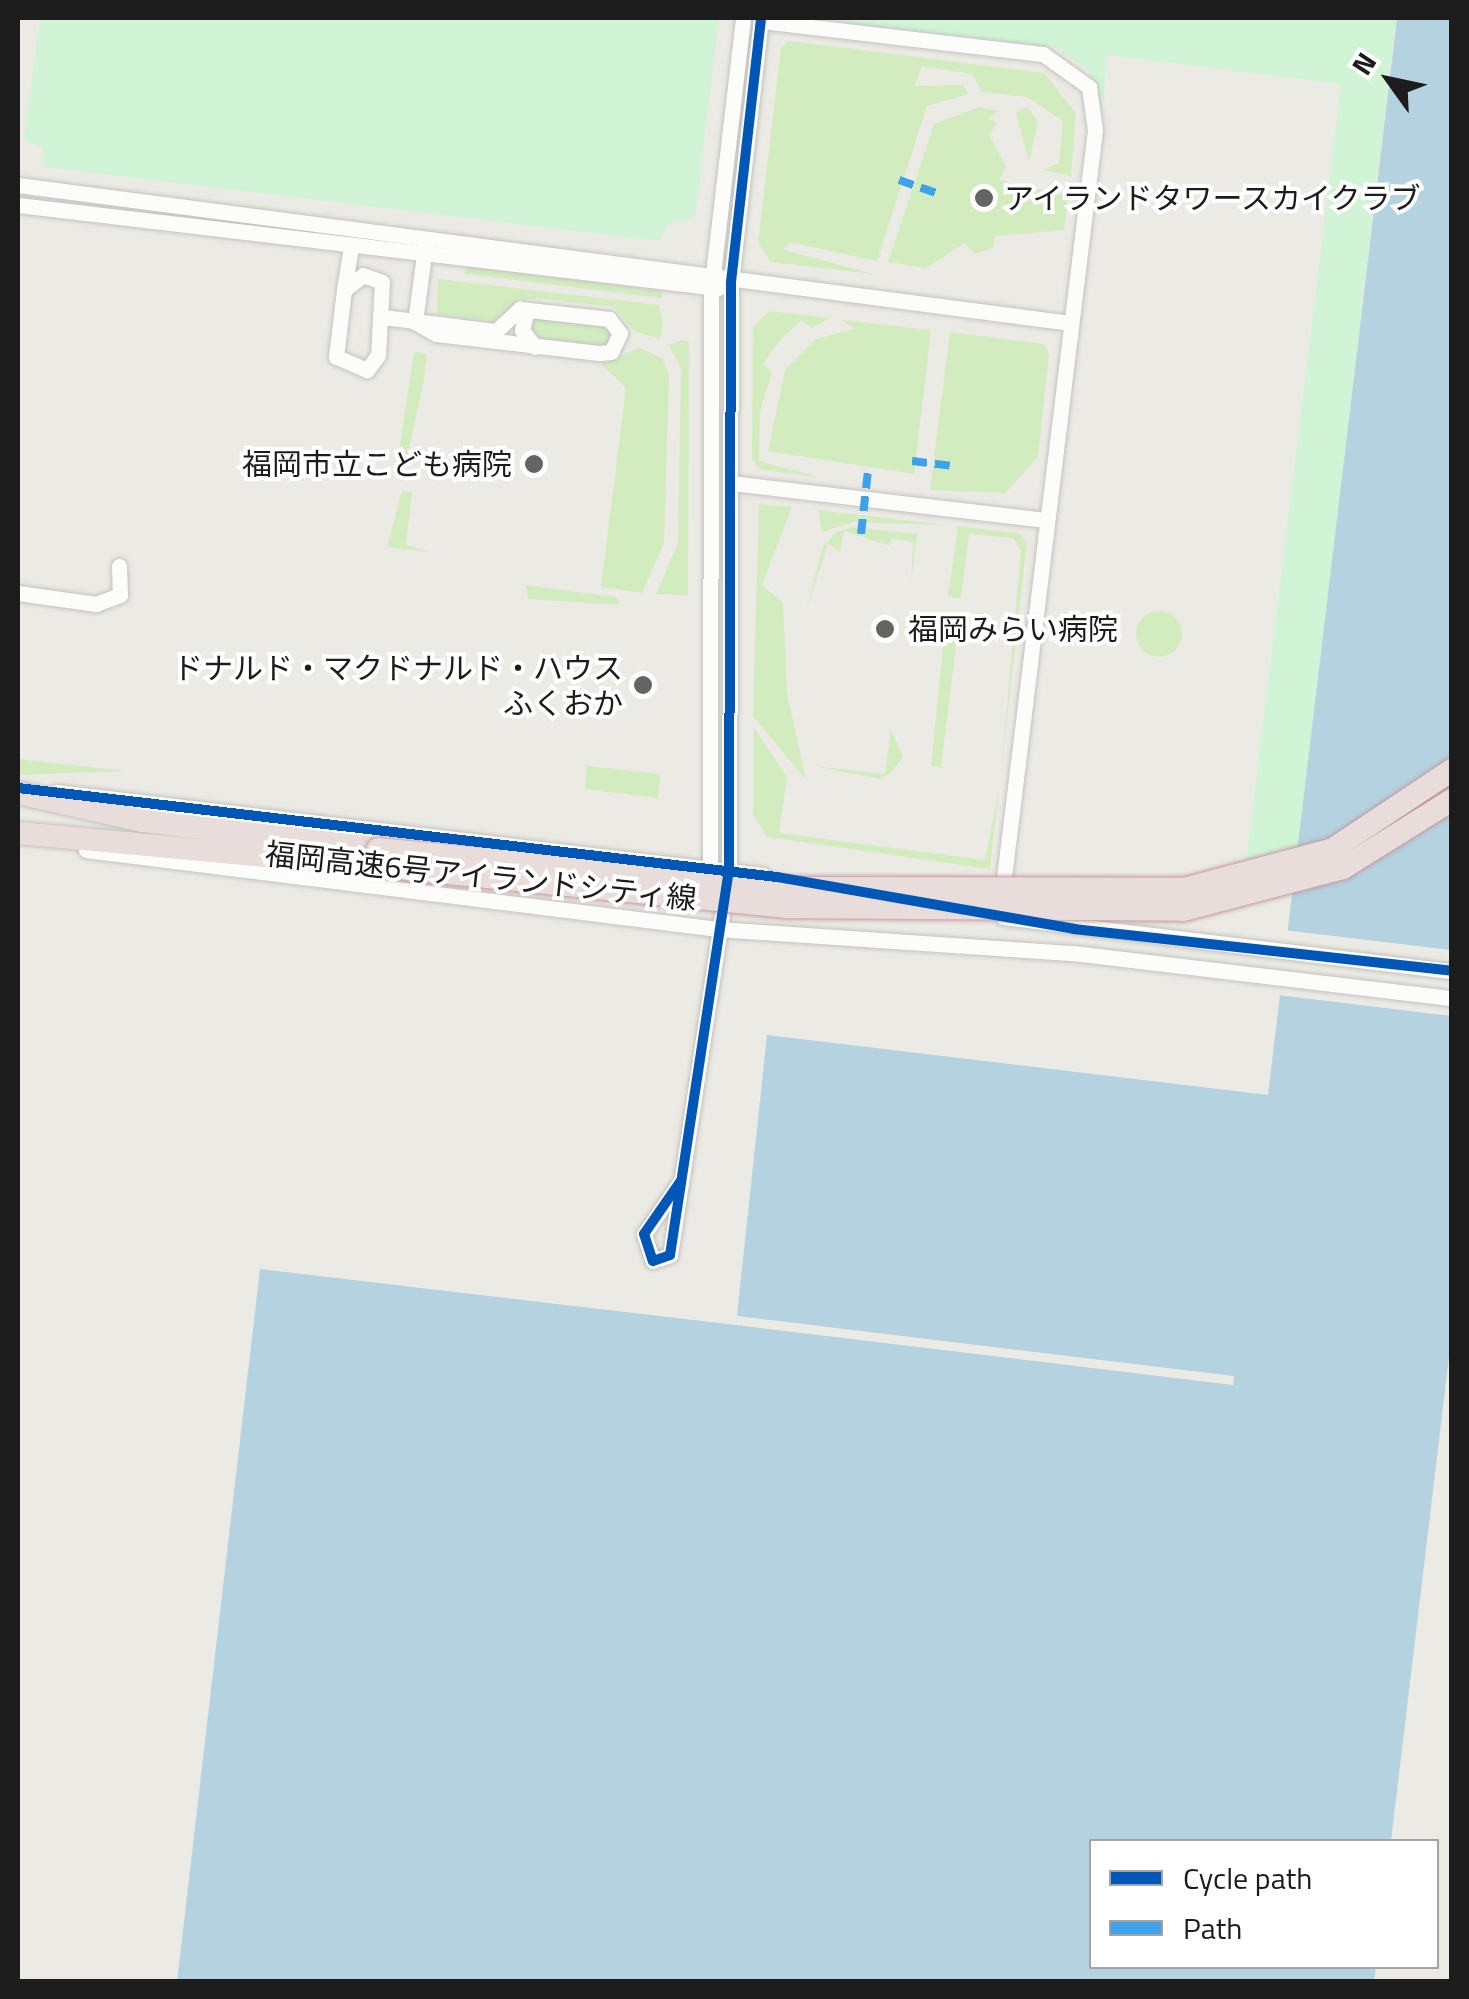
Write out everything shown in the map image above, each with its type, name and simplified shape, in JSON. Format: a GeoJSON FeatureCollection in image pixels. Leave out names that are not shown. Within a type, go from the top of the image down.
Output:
{"type":"FeatureCollection","features":[{"type":"Feature","properties":{"kind":"highway","name":"福岡高速6号アイランドシティ線"},"geometry":{"type":"LineString","coordinates":[[377,857],[787,888],[1184,889],[1334,848],[1452,770]]}},
{"type":"Feature","properties":{"kind":"highway"},"geometry":{"type":"LineString","coordinates":[[18,791],[143,830]]}},
{"type":"Feature","properties":{"kind":"highway","name":"福岡高速6号アイランドシティ線"},"geometry":{"type":"LineString","coordinates":[[143,830],[787,907],[1183,910],[1343,868],[1452,800]]}},
{"type":"Feature","properties":{"kind":"highway"},"geometry":{"type":"LineString","coordinates":[[18,836],[143,830]]}},
{"type":"Feature","properties":{"kind":"street"},"geometry":{"type":"LineString","coordinates":[[718,928],[709,869],[711,291],[743,18]]}},
{"type":"Feature","properties":{"kind":"street"},"geometry":{"type":"LineString","coordinates":[[680,1182],[641,1245],[652,1261],[670,1255],[729,871],[732,282],[761,20],[1044,54],[1080,74],[1095,130],[1000,916]]}},
{"type":"Feature","properties":{"kind":"street"},"geometry":{"type":"LineString","coordinates":[[18,185],[713,271],[732,282],[1070,323]]}},
{"type":"Feature","properties":{"kind":"street"},"geometry":{"type":"LineString","coordinates":[[18,205],[711,291],[732,282]]}},
{"type":"Feature","properties":{"kind":"street"},"geometry":{"type":"LineString","coordinates":[[415,322],[427,236]]}},
{"type":"Feature","properties":{"kind":"street"},"geometry":{"type":"LineString","coordinates":[[344,290],[373,275],[386,296],[374,363],[342,367],[344,290],[351,247]]}},
{"type":"Feature","properties":{"kind":"street"},"geometry":{"type":"LineString","coordinates":[[383,318],[496,331],[527,310],[610,319],[620,333],[612,352],[436,334],[415,322]]}},
{"type":"Feature","properties":{"kind":"street"},"geometry":{"type":"LineString","coordinates":[[527,310],[522,330],[534,347]]}},
{"type":"Feature","properties":{"kind":"street"},"geometry":{"type":"LineString","coordinates":[[731,483],[1047,520]]}},
{"type":"Feature","properties":{"kind":"street"},"geometry":{"type":"LineString","coordinates":[[18,594],[96,604]]}},
{"type":"Feature","properties":{"kind":"street"},"geometry":{"type":"LineString","coordinates":[[18,791],[729,871],[1121,933],[1452,971]]}},
{"type":"Feature","properties":{"kind":"street"},"geometry":{"type":"LineString","coordinates":[[18,836],[718,928],[1117,958],[1452,998]]}},
{"type":"Feature","properties":{"kind":"green space"},"geometry":{"type":"Polygon","coordinates":[[[40,18],[719,18],[695,217],[670,223],[658,241],[45,167],[42,147],[24,139],[40,18]]]}},
{"type":"Feature","properties":{"kind":"green space"},"geometry":{"type":"Polygon","coordinates":[[[811,18],[1396,18],[1294,885],[1244,880],[1341,84],[1107,55],[1102,114],[1089,70],[1056,48],[811,18]]]}},
{"type":"Feature","properties":{"kind":"green space"},"geometry":{"type":"Polygon","coordinates":[[[789,41],[1044,73],[1076,113],[1071,176],[1043,170],[1059,163],[1063,121],[1027,97],[982,92],[972,74],[922,66],[914,86],[963,85],[969,94],[927,106],[877,261],[789,242],[784,250],[874,274],[771,262],[758,243],[781,48],[789,41]]]}},
{"type":"Feature","properties":{"kind":"green space","name":"アイランドタワースカイクラブ"},"geometry":{"type":"Polygon","coordinates":[[[979,107],[998,111],[988,119],[997,122],[989,135],[1006,167],[999,180],[1068,196],[1064,230],[995,236],[993,248],[974,254],[965,243],[926,268],[888,262],[934,124],[979,107]]]}},
{"type":"Feature","properties":{"kind":"green space"},"geometry":{"type":"Polygon","coordinates":[[[1027,107],[1038,121],[1029,162],[1016,113],[1027,107]]]}},
{"type":"Feature","properties":{"kind":"green space"},"geometry":{"type":"Polygon","coordinates":[[[466,266],[663,291],[662,298],[465,274],[466,266]]]}},
{"type":"Feature","properties":{"kind":"green space"},"geometry":{"type":"Polygon","coordinates":[[[438,279],[659,305],[663,326],[659,339],[634,331],[614,307],[545,299],[519,299],[496,322],[437,314],[438,279]]]}},
{"type":"Feature","properties":{"kind":"green space"},"geometry":{"type":"Polygon","coordinates":[[[769,311],[831,318],[811,328],[802,320],[781,339],[763,364],[772,372],[760,411],[759,461],[819,477],[761,470],[752,460],[753,327],[769,311]]]}},
{"type":"Feature","properties":{"kind":"green space"},"geometry":{"type":"Polygon","coordinates":[[[533,315],[607,328],[614,333],[605,348],[537,342],[527,331],[533,315]]]}},
{"type":"Feature","properties":{"kind":"green space"},"geometry":{"type":"Polygon","coordinates":[[[843,320],[931,330],[914,474],[768,451],[785,370],[816,339],[854,329],[843,320]]]}},
{"type":"Feature","properties":{"kind":"green space"},"geometry":{"type":"Polygon","coordinates":[[[950,332],[1044,344],[1049,354],[1038,457],[1005,493],[930,490],[950,332]]]}},
{"type":"Feature","properties":{"kind":"green space"},"geometry":{"type":"Polygon","coordinates":[[[682,340],[689,342],[688,595],[656,594],[678,543],[681,368],[669,345],[682,340]]]}},
{"type":"Feature","properties":{"kind":"green space"},"geometry":{"type":"Polygon","coordinates":[[[639,348],[662,358],[669,375],[664,543],[642,593],[601,587],[626,388],[601,364],[639,348]]]}},
{"type":"Feature","properties":{"kind":"green space"},"geometry":{"type":"Polygon","coordinates":[[[414,352],[427,354],[424,380],[404,471],[396,471],[414,352]]]}},
{"type":"Feature","properties":{"kind":"green space"},"geometry":{"type":"Polygon","coordinates":[[[402,491],[412,492],[406,545],[429,552],[387,547],[402,491]]]}},
{"type":"Feature","properties":{"kind":"green space"},"geometry":{"type":"Polygon","coordinates":[[[759,504],[792,507],[762,585],[783,602],[787,693],[806,780],[753,716],[759,504]]]}},
{"type":"Feature","properties":{"kind":"green space"},"geometry":{"type":"Polygon","coordinates":[[[818,510],[947,525],[853,522],[822,532],[818,510]]]}},
{"type":"Feature","properties":{"kind":"green space"},"geometry":{"type":"Polygon","coordinates":[[[958,526],[1019,533],[1027,542],[1001,773],[1021,551],[1013,538],[969,534],[961,598],[948,597],[958,526]]]}},
{"type":"Feature","properties":{"kind":"green space"},"geometry":{"type":"Polygon","coordinates":[[[852,527],[917,534],[911,582],[913,542],[891,538],[889,546],[844,531],[840,551],[828,544],[805,613],[823,547],[835,533],[852,527]]]}},
{"type":"Feature","properties":{"kind":"green space"},"geometry":{"type":"Polygon","coordinates":[[[526,585],[616,597],[620,605],[528,599],[526,585]]]}},
{"type":"Feature","properties":{"kind":"green space"},"geometry":{"type":"Polygon","coordinates":[[[1159,611],[1175,618],[1182,634],[1175,650],[1159,657],[1143,650],[1136,634],[1143,618],[1159,611]]]}},
{"type":"Feature","properties":{"kind":"green space"},"geometry":{"type":"Polygon","coordinates":[[[946,620],[959,621],[941,767],[931,766],[946,620]]]}},
{"type":"Feature","properties":{"kind":"green space"},"geometry":{"type":"Polygon","coordinates":[[[754,728],[787,777],[779,833],[985,860],[999,789],[990,869],[767,837],[753,815],[754,728]]]}},
{"type":"Feature","properties":{"kind":"green space"},"geometry":{"type":"Polygon","coordinates":[[[891,730],[903,757],[890,774],[879,779],[814,766],[885,774],[891,730]]]}},
{"type":"Feature","properties":{"kind":"green space"},"geometry":{"type":"Polygon","coordinates":[[[18,759],[126,771],[18,775],[18,759]]]}},
{"type":"Feature","properties":{"kind":"green space"},"geometry":{"type":"Polygon","coordinates":[[[587,766],[660,774],[658,798],[585,789],[587,766]]]}},
{"type":"Feature","properties":{"kind":"water"},"geometry":{"type":"Polygon","coordinates":[[[1397,18],[1451,18],[1452,1332],[1391,1839],[1089,1839],[1089,1969],[1376,1969],[1374,1981],[177,1982],[260,1269],[736,1325],[767,1035],[1268,1095],[1397,18]]]}},
{"type":"Feature","properties":{"kind":"pier"},"geometry":{"type":"Polygon","coordinates":[[[1284,930],[1451,950],[1451,1016],[1278,995],[1284,930]]]}},
{"type":"Feature","properties":{"kind":"pier"},"geometry":{"type":"Polygon","coordinates":[[[737,1316],[1234,1376],[1233,1385],[736,1325],[737,1316]]]}},
{"type":"Feature","properties":{"kind":"marked path"},"geometry":{"type":"LineString","coordinates":[[899,180],[939,194]]}},
{"type":"Feature","properties":{"kind":"marked path"},"geometry":{"type":"LineString","coordinates":[[912,461],[950,466]]}},
{"type":"Feature","properties":{"kind":"marked path"},"geometry":{"type":"LineString","coordinates":[[861,534],[868,471]]}},
{"type":"Feature","properties":{"kind":"cycle path"},"geometry":{"type":"LineString","coordinates":[[680,1182],[644,1234],[653,1261],[670,1255],[729,871],[731,282],[761,18]]}},
{"type":"Feature","properties":{"kind":"cycle path"},"geometry":{"type":"LineString","coordinates":[[18,788],[777,877],[1074,929],[1452,971]]}},
{"type":"Feature","properties":{"kind":"place","name":"アイランドタワースカイクラブ"},"geometry":{"type":"Point","coordinates":[984,198]}},
{"type":"Feature","properties":{"kind":"place","name":"福岡市立こども病院"},"geometry":{"type":"Point","coordinates":[534,464]}},
{"type":"Feature","properties":{"kind":"place","name":"福岡みらい病院"},"geometry":{"type":"Point","coordinates":[885,629]}},
{"type":"Feature","properties":{"kind":"place","name":"ドナルド・マクドナルド・ハウス ふくおか"},"geometry":{"type":"Point","coordinates":[643,685]}}]}
